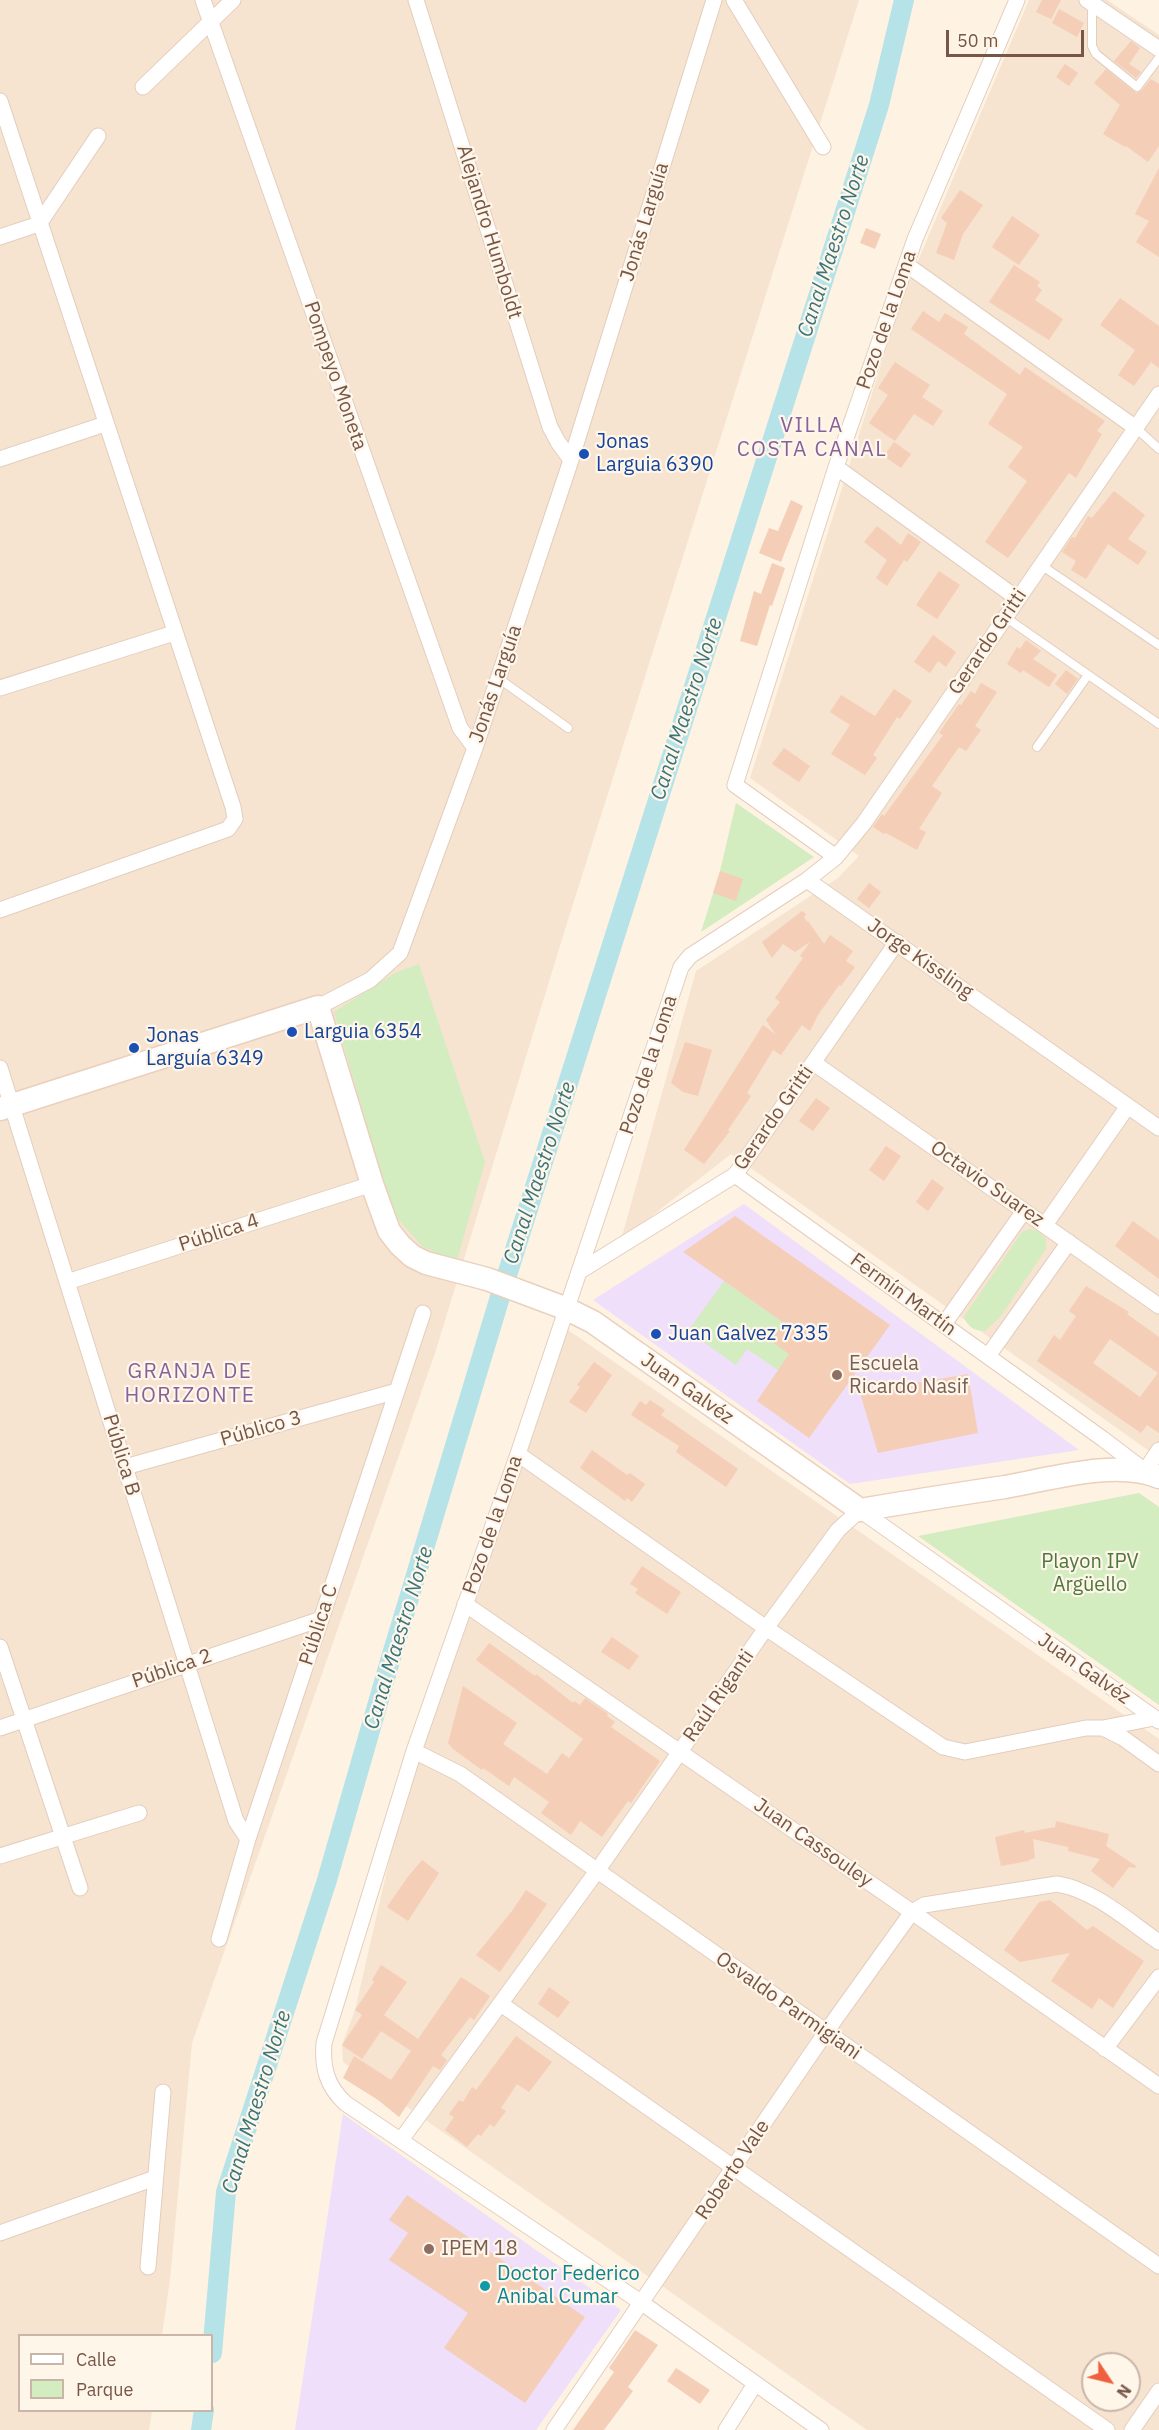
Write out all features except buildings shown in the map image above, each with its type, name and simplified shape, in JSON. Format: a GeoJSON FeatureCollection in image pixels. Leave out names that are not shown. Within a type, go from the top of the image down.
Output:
{"type":"FeatureCollection","features":[{"type":"Feature","properties":{"kind":"main road","name":"Jonás Larguía"},"geometry":{"type":"LineString","coordinates":[[6,1107],[318,1008]]}},
{"type":"Feature","properties":{"kind":"main road","name":"Juan Galvéz"},"geometry":{"type":"LineString","coordinates":[[318,1008],[372,1184],[389,1231],[400,1245],[412,1256],[426,1263],[487,1279],[533,1295],[567,1309],[603,1329],[860,1510]]}},
{"type":"Feature","properties":{"kind":"main road"},"geometry":{"type":"LineString","coordinates":[[860,1510],[1094,1472],[1119,1470],[1152,1474]]}},
{"type":"Feature","properties":{"kind":"street","name":"Pompeyo Moneta"},"geometry":{"type":"LineString","coordinates":[[203,0],[456,717],[460,728],[475,748]]}},
{"type":"Feature","properties":{"kind":"street"},"geometry":{"type":"LineString","coordinates":[[142,87],[233,0]]}},
{"type":"Feature","properties":{"kind":"street","name":"Alejandro Humboldt"},"geometry":{"type":"LineString","coordinates":[[416,0],[550,427],[571,460]]}},
{"type":"Feature","properties":{"kind":"street","name":"Jonás Larguía"},"geometry":{"type":"LineString","coordinates":[[318,1008],[370,980],[400,953],[475,748],[571,460],[714,0]]}},
{"type":"Feature","properties":{"kind":"street"},"geometry":{"type":"LineString","coordinates":[[734,0],[824,147]]}},
{"type":"Feature","properties":{"kind":"street","name":"Pozo de la Loma"},"geometry":{"type":"LineString","coordinates":[[836,857],[735,785],[836,467],[915,239],[1017,0]]}},
{"type":"Feature","properties":{"kind":"street"},"geometry":{"type":"LineString","coordinates":[[1091,2],[1159,49]]}},
{"type":"Feature","properties":{"kind":"street"},"geometry":{"type":"LineString","coordinates":[[0,101],[233,807],[235,819],[228,829],[0,910]]}},
{"type":"Feature","properties":{"kind":"street"},"geometry":{"type":"LineString","coordinates":[[0,237],[39,224],[98,136]]}},
{"type":"Feature","properties":{"kind":"street"},"geometry":{"type":"LineString","coordinates":[[907,265],[1136,428]]}},
{"type":"Feature","properties":{"kind":"street","name":"Gerardo Gritti"},"geometry":{"type":"LineString","coordinates":[[807,880],[836,857],[864,823],[1158,398]]}},
{"type":"Feature","properties":{"kind":"street"},"geometry":{"type":"LineString","coordinates":[[0,459],[105,424]]}},
{"type":"Feature","properties":{"kind":"street"},"geometry":{"type":"LineString","coordinates":[[836,467],[1018,599]]}},
{"type":"Feature","properties":{"kind":"street"},"geometry":{"type":"LineString","coordinates":[[0,688],[174,633]]}},
{"type":"Feature","properties":{"kind":"street","name":"Pozo de la Loma"},"geometry":{"type":"LineString","coordinates":[[401,2140],[345,2103],[329,2085],[322,2062],[324,2043],[414,1751],[518,1454],[681,967],[690,956],[807,880]]}},
{"type":"Feature","properties":{"kind":"street","name":"Jorge Kissling"},"geometry":{"type":"LineString","coordinates":[[807,880],[1159,1128]]}},
{"type":"Feature","properties":{"kind":"street","name":"Gerardo Gritti"},"geometry":{"type":"LineString","coordinates":[[580,1271],[735,1175],[897,942]]}},
{"type":"Feature","properties":{"kind":"street","name":"Octavio Suarez"},"geometry":{"type":"LineString","coordinates":[[814,1063],[1159,1306]]}},
{"type":"Feature","properties":{"kind":"street","name":"Pública B"},"geometry":{"type":"LineString","coordinates":[[0,1068],[6,1107],[67,1282],[236,1821],[248,1839]]}},
{"type":"Feature","properties":{"kind":"street"},"geometry":{"type":"LineString","coordinates":[[1045,1225],[1128,1106]]}},
{"type":"Feature","properties":{"kind":"street","name":"Fermín Martín"},"geometry":{"type":"LineString","coordinates":[[735,1175],[1152,1474]]}},
{"type":"Feature","properties":{"kind":"street","name":"Pública 4"},"geometry":{"type":"LineString","coordinates":[[67,1282],[372,1184]]}},
{"type":"Feature","properties":{"kind":"street"},"geometry":{"type":"LineString","coordinates":[[944,1324],[1024,1211]]}},
{"type":"Feature","properties":{"kind":"street"},"geometry":{"type":"LineString","coordinates":[[988,1356],[1069,1242]]}},
{"type":"Feature","properties":{"kind":"street","name":"Pública C"},"geometry":{"type":"LineString","coordinates":[[219,1939],[248,1839],[423,1313]]}},
{"type":"Feature","properties":{"kind":"street","name":"Público 3"},"geometry":{"type":"LineString","coordinates":[[125,1467],[396,1391]]}},
{"type":"Feature","properties":{"kind":"street"},"geometry":{"type":"LineString","coordinates":[[1152,1474],[1159,1450]]}},
{"type":"Feature","properties":{"kind":"street"},"geometry":{"type":"LineString","coordinates":[[518,1454],[766,1628],[943,1747],[965,1752],[1086,1728],[1103,1728],[1157,1720]]}},
{"type":"Feature","properties":{"kind":"street","name":"Raúl Riganti"},"geometry":{"type":"LineString","coordinates":[[401,2140],[597,1871],[766,1628],[838,1530],[860,1510]]}},
{"type":"Feature","properties":{"kind":"street","name":"Juan Galvéz"},"geometry":{"type":"LineString","coordinates":[[860,1510],[1157,1720]]}},
{"type":"Feature","properties":{"kind":"street","name":"Juan Cassouley"},"geometry":{"type":"LineString","coordinates":[[465,1604],[912,1912],[1159,2086]]}},
{"type":"Feature","properties":{"kind":"street","name":"Pública 2"},"geometry":{"type":"LineString","coordinates":[[0,1728],[321,1619]]}},
{"type":"Feature","properties":{"kind":"street"},"geometry":{"type":"LineString","coordinates":[[0,1647],[80,1888]]}},
{"type":"Feature","properties":{"kind":"street"},"geometry":{"type":"LineString","coordinates":[[1103,1728],[1123,1738],[1159,1764]]}},
{"type":"Feature","properties":{"kind":"street","name":"Osvaldo Parmigiani"},"geometry":{"type":"LineString","coordinates":[[414,1751],[460,1774],[1159,2266]]}},
{"type":"Feature","properties":{"kind":"street"},"geometry":{"type":"LineString","coordinates":[[0,1856],[63,1834],[139,1813]]}},
{"type":"Feature","properties":{"kind":"street"},"geometry":{"type":"LineString","coordinates":[[912,1912],[924,1905],[1057,1884],[1073,1886],[1088,1894],[1159,1942]]}},
{"type":"Feature","properties":{"kind":"street","name":"Roberto Vale"},"geometry":{"type":"LineString","coordinates":[[554,2430],[826,2032],[912,1912]]}},
{"type":"Feature","properties":{"kind":"street"},"geometry":{"type":"LineString","coordinates":[[1106,2049],[1159,1977]]}},
{"type":"Feature","properties":{"kind":"street"},"geometry":{"type":"LineString","coordinates":[[501,2004],[1107,2430]]}},
{"type":"Feature","properties":{"kind":"street"},"geometry":{"type":"LineString","coordinates":[[148,2266],[163,2092]]}},
{"type":"Feature","properties":{"kind":"street"},"geometry":{"type":"LineString","coordinates":[[401,2140],[642,2303],[821,2430]]}},
{"type":"Feature","properties":{"kind":"street"},"geometry":{"type":"LineString","coordinates":[[0,2233],[155,2178]]}},
{"type":"Feature","properties":{"kind":"street"},"geometry":{"type":"LineString","coordinates":[[726,2430],[755,2384]]}},
{"type":"Feature","properties":{"kind":"street"},"geometry":{"type":"LineString","coordinates":[[1132,2430],[1159,2391]]}},
{"type":"Feature","properties":{"kind":"lane"},"geometry":{"type":"LineString","coordinates":[[1091,2],[1092,46],[1096,54],[1137,87],[1159,58]]}},
{"type":"Feature","properties":{"kind":"lane"},"geometry":{"type":"LineString","coordinates":[[1136,428],[1159,449]]}},
{"type":"Feature","properties":{"kind":"lane"},"geometry":{"type":"LineString","coordinates":[[1041,565],[1159,645]]}},
{"type":"Feature","properties":{"kind":"lane"},"geometry":{"type":"LineString","coordinates":[[1005,617],[1159,724]]}},
{"type":"Feature","properties":{"kind":"lane"},"geometry":{"type":"LineString","coordinates":[[1037,747],[1088,675]]}},
{"type":"Feature","properties":{"kind":"lane"},"geometry":{"type":"LineString","coordinates":[[498,678],[568,728]]}},
{"type":"Feature","properties":{"kind":"shaded area"},"geometry":{"type":"Polygon","coordinates":[[[0,0],[859,0],[567,923],[435,1353],[192,2043],[170,2280],[162,2334],[18,2334],[18,2412],[152,2412],[149,2430],[0,2430],[0,0]]]}},
{"type":"Feature","properties":{"kind":"shaded area"},"geometry":{"type":"Polygon","coordinates":[[[1029,0],[1107,0],[1159,35],[1159,1458],[731,1154],[621,1240],[696,971],[838,878],[859,856],[750,778],[903,296],[1029,0]]]}},
{"type":"Feature","properties":{"kind":"shaded area","name":"Escuela Ricardo Nasif"},"geometry":{"type":"Polygon","coordinates":[[[744,1204],[1079,1450],[850,1484],[593,1300],[744,1204]]]}},
{"type":"Feature","properties":{"kind":"shaded area"},"geometry":{"type":"Polygon","coordinates":[[[568,1330],[1159,1739],[1159,2430],[867,2430],[343,2062],[342,2045],[355,2010],[416,1744],[568,1330]]]}},
{"type":"Feature","properties":{"kind":"shaded area","name":"IPEM 18"},"geometry":{"type":"Polygon","coordinates":[[[343,2114],[621,2310],[536,2430],[295,2430],[343,2114]]]}},
{"type":"Feature","properties":{"kind":"green space"},"geometry":{"type":"Polygon","coordinates":[[[736,803],[814,857],[701,932],[720,871],[736,803]]]}},
{"type":"Feature","properties":{"kind":"green space"},"geometry":{"type":"Polygon","coordinates":[[[419,964],[485,1162],[456,1263],[422,1246],[392,1212],[334,1012],[395,973],[419,964]]]}},
{"type":"Feature","properties":{"kind":"green space"},"geometry":{"type":"Polygon","coordinates":[[[1030,1229],[1038,1231],[1046,1239],[1046,1249],[1000,1317],[985,1331],[972,1328],[964,1317],[1022,1232],[1030,1229]]]}},
{"type":"Feature","properties":{"kind":"green space"},"geometry":{"type":"Polygon","coordinates":[[[724,1281],[784,1323],[789,1354],[778,1370],[747,1349],[736,1365],[688,1331],[724,1281]]]}},
{"type":"Feature","properties":{"kind":"green space","name":"Playon IPV Argüello"},"geometry":{"type":"Polygon","coordinates":[[[1139,1493],[1159,1507],[1159,1705],[918,1536],[1139,1493]]]}},
{"type":"Feature","properties":{"kind":"waterway","name":"Canal Maestro Norte"},"geometry":{"type":"LineString","coordinates":[[213,2342],[226,2192],[327,1880],[390,1661],[500,1297],[879,105],[904,0]]}},
{"type":"Feature","properties":{"kind":"waterway","name":"Canal Maestro Norte"},"geometry":{"type":"LineString","coordinates":[[201,2430],[204,2412]]}},
{"type":"Feature","properties":{"kind":"place","name":"Jonas Larguia 6390"},"geometry":{"type":"Point","coordinates":[584,454]}},
{"type":"Feature","properties":{"kind":"place","name":"Larguia 6354"},"geometry":{"type":"Point","coordinates":[292,1032]}},
{"type":"Feature","properties":{"kind":"place","name":"Jonas Larguía 6349"},"geometry":{"type":"Point","coordinates":[134,1048]}},
{"type":"Feature","properties":{"kind":"place","name":"Juan Galvez 7335"},"geometry":{"type":"Point","coordinates":[656,1334]}},
{"type":"Feature","properties":{"kind":"place","name":"Escuela Ricardo Nasif"},"geometry":{"type":"Point","coordinates":[837,1375]}},
{"type":"Feature","properties":{"kind":"place","name":"IPEM 18"},"geometry":{"type":"Point","coordinates":[429,2249]}},
{"type":"Feature","properties":{"kind":"place","name":"Doctor Federico Anibal Cumar"},"geometry":{"type":"Point","coordinates":[485,2286]}},
{"type":"Feature","properties":{"kind":"district","name":"VILLA COSTA CANAL"},"geometry":{"type":"Point","coordinates":[812,438]}},
{"type":"Feature","properties":{"kind":"district","name":"GRANJA DE HORIZONTE"},"geometry":{"type":"Point","coordinates":[190,1384]}}]}
